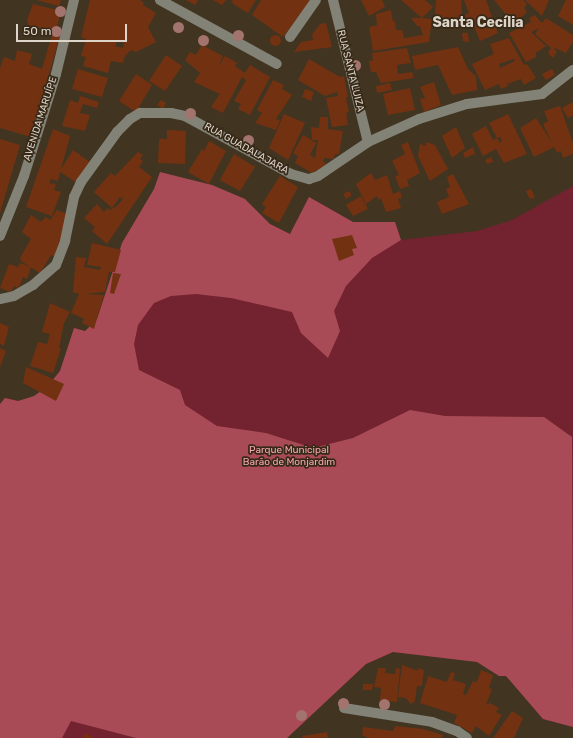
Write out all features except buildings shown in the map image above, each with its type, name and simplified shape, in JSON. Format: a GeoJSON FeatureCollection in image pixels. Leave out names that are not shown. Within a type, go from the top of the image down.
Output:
{"type":"FeatureCollection","features":[{"type":"Feature","properties":{"kind":"street","name":"AVENIDA MARUÍPE"},"geometry":{"type":"LineString","coordinates":[[0,236],[24,176],[56,74],[74,0]]}},
{"type":"Feature","properties":{"kind":"street"},"geometry":{"type":"LineString","coordinates":[[160,0],[277,64]]}},
{"type":"Feature","properties":{"kind":"street"},"geometry":{"type":"LineString","coordinates":[[290,37],[316,0]]}},
{"type":"Feature","properties":{"kind":"street","name":"RUA SANTA LUIZA"},"geometry":{"type":"LineString","coordinates":[[333,0],[368,142]]}},
{"type":"Feature","properties":{"kind":"street","name":"RUA GUADALAJARA"},"geometry":{"type":"LineString","coordinates":[[0,299],[14,296],[33,285],[56,265],[66,241],[74,197],[81,182],[117,132],[130,119],[140,114],[171,112],[185,116],[300,178],[318,176],[368,142],[419,119],[467,104],[527,98],[542,94],[573,70]]}},
{"type":"Feature","properties":{"kind":"street"},"geometry":{"type":"LineString","coordinates":[[344,708],[432,722],[457,731],[467,738]]}},
{"type":"Feature","properties":{"kind":"green space","name":"Parque Municipal Barão de Monjardim"},"geometry":{"type":"Polygon","coordinates":[[[160,172],[212,185],[245,199],[270,224],[290,234],[309,197],[353,222],[395,222],[401,240],[372,258],[346,286],[334,311],[340,331],[328,358],[301,333],[292,312],[231,298],[196,294],[171,296],[154,303],[138,325],[134,344],[139,370],[180,390],[185,405],[217,426],[266,433],[313,448],[353,438],[410,410],[445,416],[544,417],[572,437],[573,727],[543,719],[506,676],[499,676],[477,662],[393,652],[366,664],[287,738],[136,738],[71,721],[62,738],[0,738],[0,404],[5,398],[18,401],[34,396],[47,387],[60,371],[74,328],[85,331],[97,319],[122,243],[154,189],[160,172]]]}},
{"type":"Feature","properties":{"kind":"green space","name":"Parque Municipal Barão de Monjardim"},"geometry":{"type":"Polygon","coordinates":[[[167,174],[290,234],[309,197],[353,222],[395,222],[401,240],[477,231],[512,220],[573,186],[573,727],[543,719],[496,664],[393,652],[366,664],[287,738],[0,738],[0,404],[5,398],[63,411],[74,328],[101,337],[167,174]]]}},
{"type":"Feature","properties":{"kind":"district","name":"Santa Cecília"},"geometry":{"type":"Point","coordinates":[478,23]}}]}
